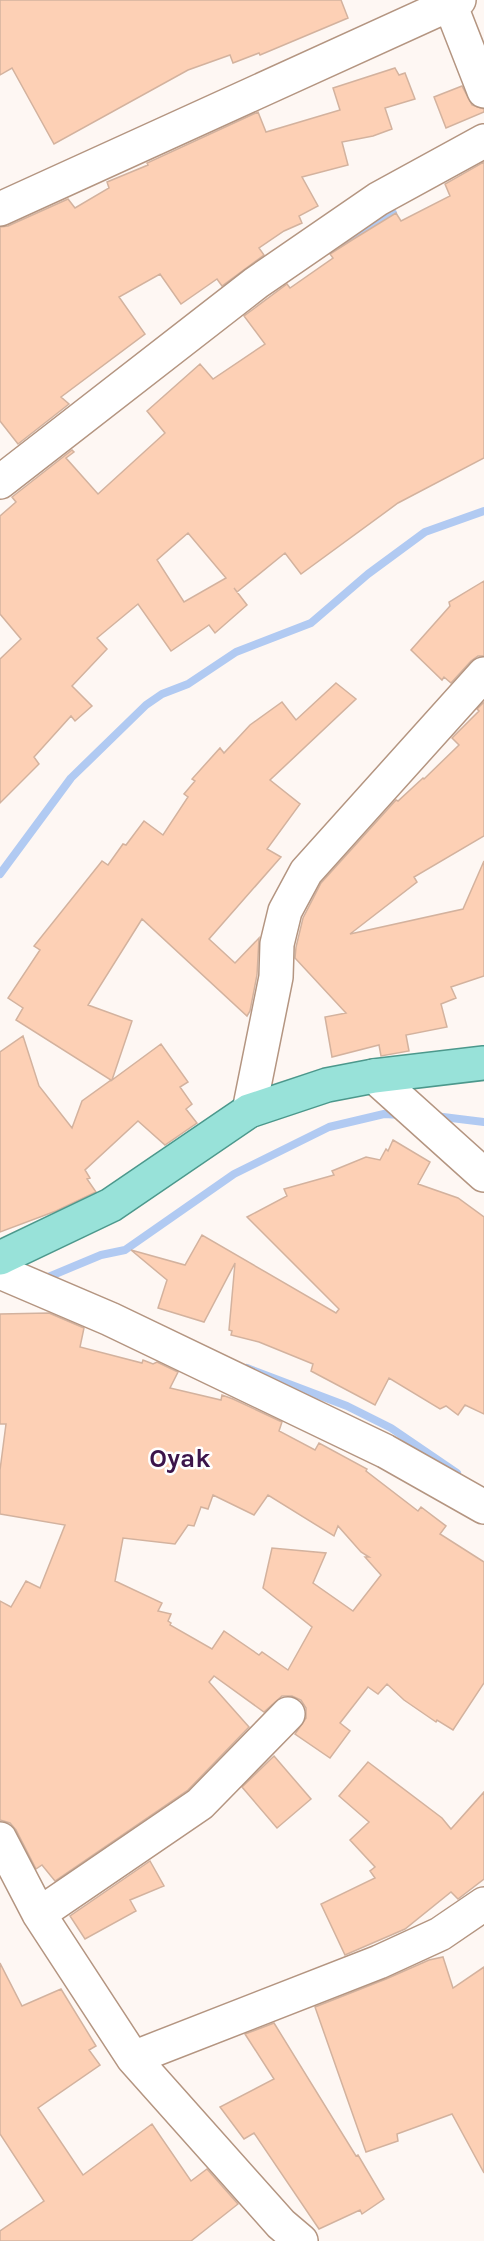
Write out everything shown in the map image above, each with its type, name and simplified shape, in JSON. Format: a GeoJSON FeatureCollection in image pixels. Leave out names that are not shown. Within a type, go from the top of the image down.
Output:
{"type":"FeatureCollection","features":[{"type":"Feature","properties":{"kind":"main road"},"geometry":{"type":"LineString","coordinates":[[0,1258],[111,1205],[249,1111],[327,1085],[374,1076],[484,1063]]}},
{"type":"Feature","properties":{"kind":"street"},"geometry":{"type":"LineString","coordinates":[[0,209],[454,2],[484,91]]}},
{"type":"Feature","properties":{"kind":"street"},"geometry":{"type":"LineString","coordinates":[[0,482],[256,283],[378,200],[484,141]]}},
{"type":"Feature","properties":{"kind":"street"},"geometry":{"type":"LineString","coordinates":[[249,1111],[276,977],[277,944],[285,911],[300,882],[313,863],[484,674]]}},
{"type":"Feature","properties":{"kind":"street"},"geometry":{"type":"LineString","coordinates":[[374,1076],[484,1175]]}},
{"type":"Feature","properties":{"kind":"street"},"geometry":{"type":"LineString","coordinates":[[0,1272],[110,1319],[385,1451],[484,1507]]}},
{"type":"Feature","properties":{"kind":"street"},"geometry":{"type":"LineString","coordinates":[[39,1914],[200,1804],[288,1714]]}},
{"type":"Feature","properties":{"kind":"street"},"geometry":{"type":"LineString","coordinates":[[0,1839],[39,1914],[133,2058],[281,2224],[301,2241]]}},
{"type":"Feature","properties":{"kind":"street"},"geometry":{"type":"LineString","coordinates":[[133,2058],[379,1962],[440,1934],[484,1904]]}},
{"type":"Feature","properties":{"kind":"building"},"geometry":{"type":"Polygon","coordinates":[[[0,0],[341,0],[348,18],[260,55],[259,53],[233,63],[230,55],[188,70],[54,144],[12,68],[0,75],[0,0]]]}},
{"type":"Feature","properties":{"kind":"building"},"geometry":{"type":"Polygon","coordinates":[[[395,68],[399,75],[405,73],[415,99],[385,108],[392,129],[373,136],[342,142],[348,165],[302,177],[318,206],[299,216],[302,223],[284,231],[259,248],[264,255],[222,286],[217,279],[181,304],[160,274],[119,297],[145,334],[61,397],[69,404],[18,444],[0,421],[0,227],[8,226],[68,199],[75,208],[109,188],[107,182],[148,165],[147,163],[258,112],[266,132],[340,110],[333,88],[395,68]]]}},
{"type":"Feature","properties":{"kind":"building"},"geometry":{"type":"Polygon","coordinates":[[[462,86],[472,105],[484,109],[484,112],[446,128],[434,97],[462,86]]]}},
{"type":"Feature","properties":{"kind":"building"},"geometry":{"type":"Polygon","coordinates":[[[484,162],[484,458],[398,503],[301,574],[285,553],[237,592],[247,605],[215,633],[209,625],[171,651],[138,604],[97,638],[107,649],[72,686],[92,706],[75,721],[71,716],[34,757],[39,764],[0,803],[0,659],[21,639],[0,614],[0,516],[16,502],[12,497],[72,450],[74,452],[66,458],[98,494],[165,433],[147,411],[200,364],[213,379],[265,344],[244,316],[287,284],[290,288],[333,258],[330,254],[396,213],[401,221],[450,196],[445,184],[484,162]],[[188,533],[157,560],[184,602],[226,578],[188,533]]]}},
{"type":"Feature","properties":{"kind":"building"},"geometry":{"type":"Polygon","coordinates":[[[484,581],[484,656],[478,656],[471,661],[451,683],[444,677],[442,680],[411,650],[450,606],[449,602],[484,581]]]}},
{"type":"Feature","properties":{"kind":"building"},"geometry":{"type":"Polygon","coordinates":[[[336,683],[356,699],[270,780],[300,804],[267,849],[281,857],[209,939],[235,963],[259,938],[257,975],[247,1016],[142,919],[88,1005],[132,1021],[112,1080],[161,1044],[188,1082],[180,1087],[192,1104],[186,1109],[197,1123],[165,1145],[138,1121],[85,1170],[90,1178],[87,1179],[96,1192],[56,1211],[0,1232],[0,1052],[23,1036],[39,1086],[72,1128],[82,1101],[111,1080],[16,1020],[23,1008],[8,998],[40,950],[34,946],[102,861],[108,865],[144,821],[163,835],[188,797],[184,794],[195,781],[192,779],[220,748],[224,753],[250,725],[282,702],[296,720],[336,683]]]}},
{"type":"Feature","properties":{"kind":"building"},"geometry":{"type":"Polygon","coordinates":[[[484,702],[484,836],[414,877],[417,882],[350,934],[463,909],[484,861],[484,976],[451,987],[456,998],[441,1004],[447,1027],[406,1035],[409,1051],[381,1056],[379,1045],[332,1057],[325,1017],[346,1013],[295,958],[303,918],[321,883],[396,800],[398,801],[424,779],[459,745],[452,738],[479,711],[477,709],[484,702]]]}},
{"type":"Feature","properties":{"kind":"building"},"geometry":{"type":"Polygon","coordinates":[[[393,1140],[430,1162],[418,1184],[458,1198],[484,1217],[484,1414],[465,1405],[458,1415],[446,1406],[440,1409],[389,1378],[375,1405],[311,1371],[313,1364],[259,1342],[231,1335],[232,1331],[229,1330],[235,1263],[204,1322],[158,1308],[167,1280],[131,1250],[185,1265],[202,1235],[336,1313],[339,1309],[247,1217],[287,1196],[284,1189],[334,1175],[332,1171],[366,1157],[380,1160],[386,1149],[388,1151],[393,1140]]]}},
{"type":"Feature","properties":{"kind":"building"},"geometry":{"type":"Polygon","coordinates":[[[49,1313],[84,1328],[80,1347],[142,1363],[143,1360],[153,1364],[157,1362],[178,1372],[170,1388],[221,1400],[222,1395],[282,1422],[279,1431],[315,1450],[319,1443],[367,1469],[366,1471],[418,1511],[421,1507],[446,1526],[440,1534],[484,1562],[484,1683],[453,1730],[437,1720],[436,1722],[404,1700],[387,1684],[378,1694],[368,1687],[340,1723],[350,1731],[330,1758],[295,1734],[306,1718],[306,1708],[301,1700],[292,1696],[282,1696],[264,1712],[214,1676],[209,1682],[249,1727],[188,1790],[55,1881],[42,1865],[36,1869],[16,1830],[10,1823],[0,1820],[0,1601],[11,1607],[26,1581],[40,1588],[65,1525],[0,1514],[0,1470],[6,1424],[0,1424],[0,1314],[49,1313]],[[213,1495],[208,1509],[201,1507],[194,1526],[188,1525],[175,1544],[123,1538],[115,1581],[162,1603],[158,1611],[171,1614],[168,1621],[170,1625],[212,1649],[224,1631],[259,1655],[262,1652],[288,1670],[312,1627],[263,1588],[272,1548],[326,1553],[313,1583],[353,1611],[381,1575],[365,1557],[369,1557],[361,1552],[338,1526],[334,1536],[268,1495],[254,1515],[213,1495]]]}},
{"type":"Feature","properties":{"kind":"building"},"geometry":{"type":"Polygon","coordinates":[[[274,1756],[311,1799],[277,1828],[242,1787],[274,1756]]]}},
{"type":"Feature","properties":{"kind":"building"},"geometry":{"type":"Polygon","coordinates":[[[368,1762],[442,1818],[451,1829],[484,1792],[484,1879],[458,1899],[451,1892],[405,1929],[345,1955],[321,1904],[375,1878],[370,1871],[375,1867],[350,1840],[369,1822],[339,1796],[368,1762]]]}},
{"type":"Feature","properties":{"kind":"building"},"geometry":{"type":"Polygon","coordinates":[[[150,1861],[164,1886],[130,1900],[136,1911],[85,1939],[70,1916],[150,1861]]]}},
{"type":"Feature","properties":{"kind":"building"},"geometry":{"type":"Polygon","coordinates":[[[443,1957],[453,1988],[484,1967],[484,2173],[452,2114],[397,2134],[398,2141],[366,2152],[315,2007],[429,1960],[443,1957]]]}},
{"type":"Feature","properties":{"kind":"building"},"geometry":{"type":"Polygon","coordinates":[[[0,1963],[22,2006],[61,1989],[96,2046],[89,2050],[100,2065],[38,2108],[83,2175],[152,2124],[191,2181],[207,2169],[238,2204],[191,2241],[0,2241],[0,2231],[44,2201],[0,2134],[0,1963]]]}},
{"type":"Feature","properties":{"kind":"building"},"geometry":{"type":"Polygon","coordinates":[[[274,2023],[384,2199],[362,2214],[360,2210],[319,2229],[254,2133],[244,2139],[220,2107],[274,2079],[245,2034],[274,2023]]]}},
{"type":"Feature","properties":{"kind":"waterway"},"geometry":{"type":"LineString","coordinates":[[344,242],[393,213]]}},
{"type":"Feature","properties":{"kind":"waterway"},"geometry":{"type":"LineString","coordinates":[[0,874],[71,778],[146,705],[162,694],[188,684],[236,652],[311,623],[368,574],[425,532],[484,511]]}},
{"type":"Feature","properties":{"kind":"waterway"},"geometry":{"type":"LineString","coordinates":[[41,1280],[101,1255],[125,1250],[234,1174],[329,1127],[384,1114],[401,1115]]}},
{"type":"Feature","properties":{"kind":"waterway"},"geometry":{"type":"LineString","coordinates":[[435,1116],[484,1122]]}},
{"type":"Feature","properties":{"kind":"waterway"},"geometry":{"type":"LineString","coordinates":[[247,1368],[347,1406],[391,1428],[457,1473]]}},
{"type":"Feature","properties":{"kind":"district","name":"Oyak"},"geometry":{"type":"Point","coordinates":[180,1458]}}]}
